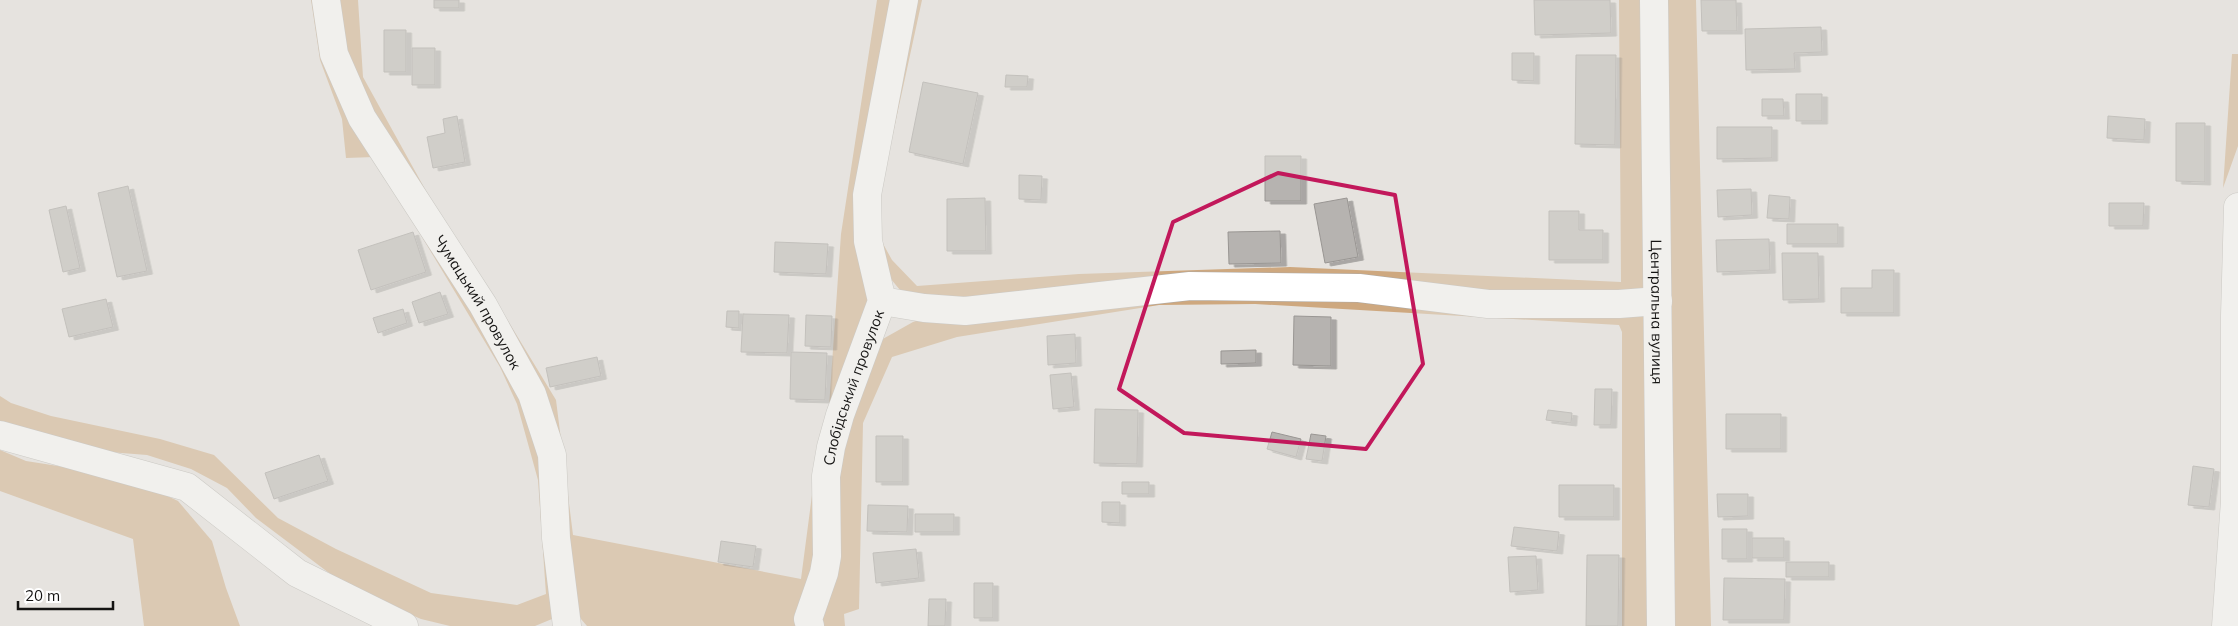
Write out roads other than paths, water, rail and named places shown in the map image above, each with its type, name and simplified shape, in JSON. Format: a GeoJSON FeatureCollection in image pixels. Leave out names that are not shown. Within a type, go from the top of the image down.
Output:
{"type":"FeatureCollection","features":[{"type":"Feature","properties":{"kind":"street","name":"Чумацький провулок"},"geometry":{"type":"LineString","coordinates":[[326,0],[334,54],[362,118],[483,305],[532,394],[552,454],[556,538],[568,626]]}},
{"type":"Feature","properties":{"kind":"street","name":"Слобідський провулок"},"geometry":{"type":"LineString","coordinates":[[810,626],[808,619],[824,573],[827,556],[826,476],[831,447],[840,415],[882,301],[868,242],[866,195],[904,0]]}},
{"type":"Feature","properties":{"kind":"street","name":"Центральна вулиця"},"geometry":{"type":"LineString","coordinates":[[1654,0],[1661,626]]}},
{"type":"Feature","properties":{"kind":"street"},"geometry":{"type":"LineString","coordinates":[[2226,626],[2235,501],[2235,316],[2238,208]]}},
{"type":"Feature","properties":{"kind":"street"},"geometry":{"type":"LineString","coordinates":[[882,301],[924,308],[965,311],[1190,286],[1359,288],[1488,304],[1618,304],[1658,301]]}},
{"type":"Feature","properties":{"kind":"street"},"geometry":{"type":"LineString","coordinates":[[0,435],[187,487],[297,573],[404,626]]}}]}
